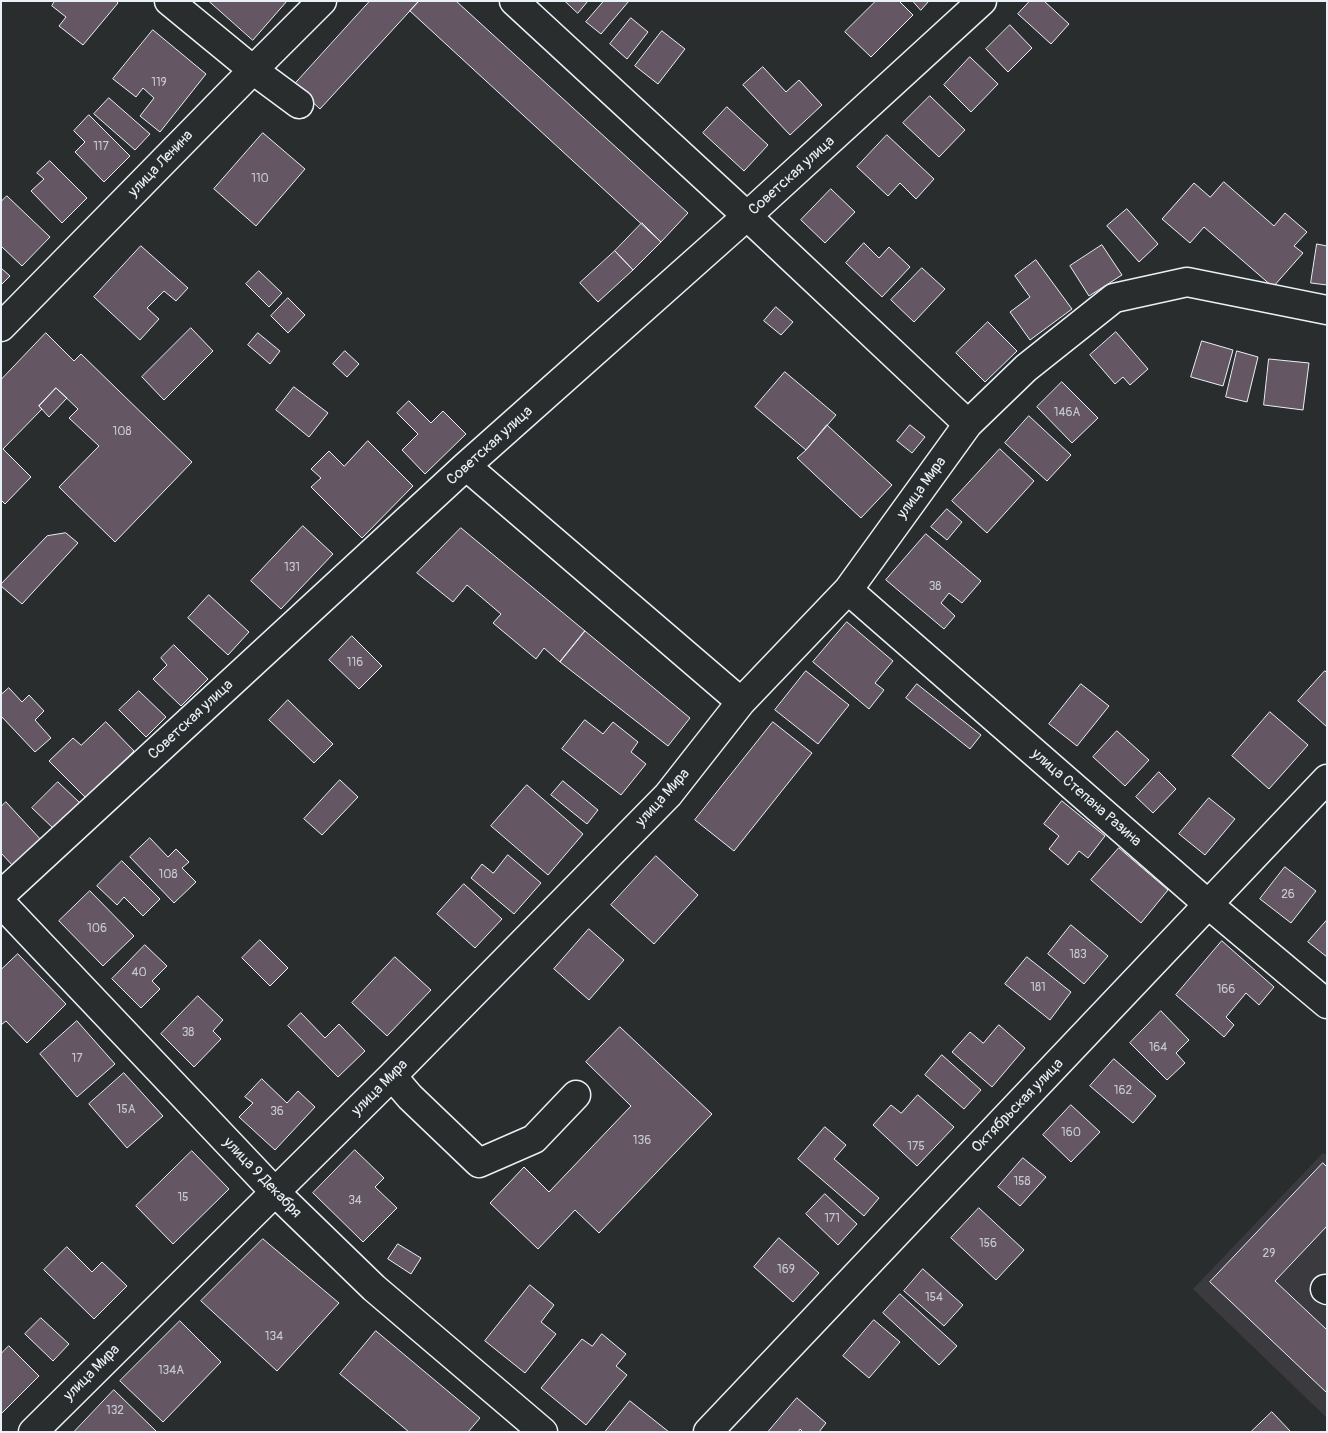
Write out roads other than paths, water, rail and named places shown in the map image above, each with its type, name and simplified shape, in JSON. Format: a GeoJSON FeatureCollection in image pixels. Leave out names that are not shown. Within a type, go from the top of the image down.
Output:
{"type":"FeatureCollection","features":[{"type":"Feature","properties":{"kind":"street"},"geometry":{"type":"LineString","coordinates":[[170,1],[253,70],[299,104]]}},
{"type":"Feature","properties":{"kind":"street","name":"улица Ленина"},"geometry":{"type":"LineString","coordinates":[[1,327],[322,1]]}},
{"type":"Feature","properties":{"kind":"street"},"geometry":{"type":"LineString","coordinates":[[514,1],[747,216],[968,424]]}},
{"type":"Feature","properties":{"kind":"street","name":"Советская улица"},"geometry":{"type":"LineString","coordinates":[[1,895],[466,466],[747,216],[982,1]]}},
{"type":"Feature","properties":{"kind":"street","name":"улица Мира"},"geometry":{"type":"LineString","coordinates":[[32,1432],[392,1076],[668,795],[741,702],[848,590],[968,424],[1026,368],[1114,298],[1187,282],[1327,310]]}},
{"type":"Feature","properties":{"kind":"street"},"geometry":{"type":"LineString","coordinates":[[466,466],[741,702]]}},
{"type":"Feature","properties":{"kind":"street","name":"улица Степана Разина"},"geometry":{"type":"LineString","coordinates":[[848,590],[1208,905],[1327,1004]]}},
{"type":"Feature","properties":{"kind":"street","name":"Октябрьская улица"},"geometry":{"type":"LineString","coordinates":[[708,1432],[1327,779]]}},
{"type":"Feature","properties":{"kind":"street","name":"улица 9 Декабря"},"geometry":{"type":"LineString","coordinates":[[1,903],[275,1192],[374,1288],[543,1432]]}},
{"type":"Feature","properties":{"kind":"street"},"geometry":{"type":"LineString","coordinates":[[392,1076],[410,1097],[479,1163],[534,1139],[576,1095]]}}]}
